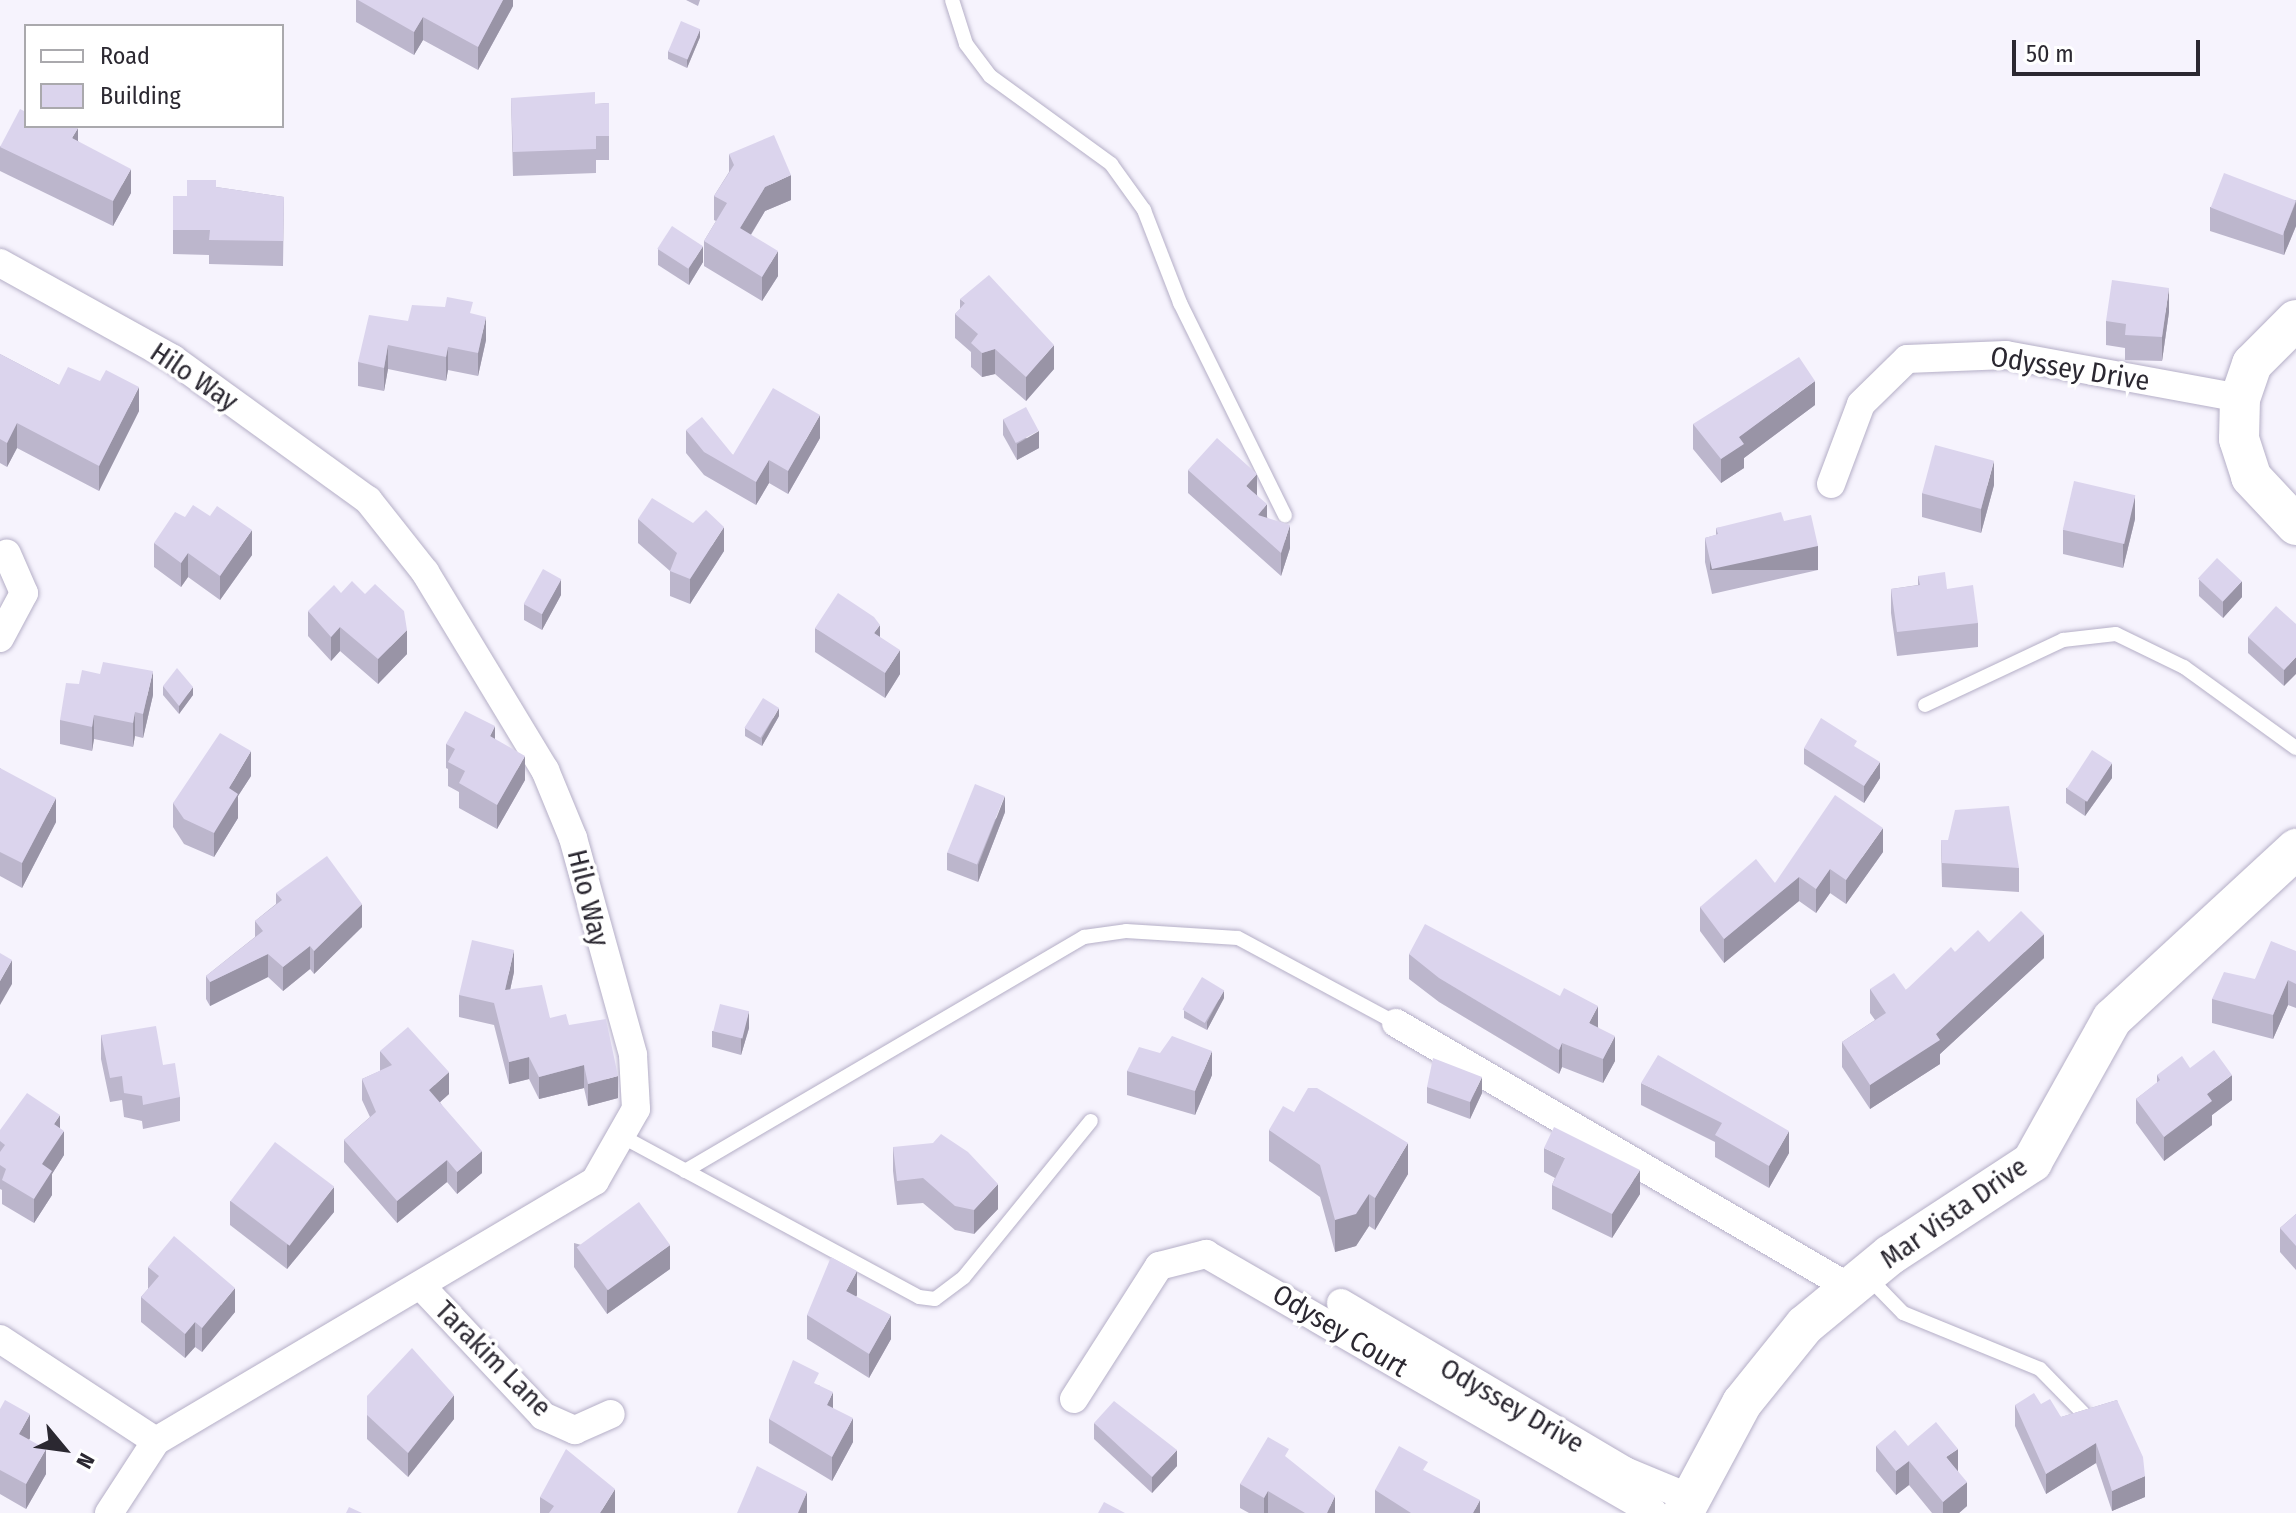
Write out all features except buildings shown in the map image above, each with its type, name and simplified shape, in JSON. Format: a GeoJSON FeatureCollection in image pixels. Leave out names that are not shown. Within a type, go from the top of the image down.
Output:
{"type":"FeatureCollection","features":[{"type":"Feature","properties":{"kind":"street","name":"Hilo Way"},"geometry":{"type":"LineString","coordinates":[[0,263],[173,359],[343,477],[425,572],[545,770],[573,838],[633,1055],[636,1109],[625,1138],[595,1181],[422,1287],[156,1441],[109,1513]]}},
{"type":"Feature","properties":{"kind":"street"},"geometry":{"type":"LineString","coordinates":[[2296,320],[2261,349],[2240,398],[2242,459],[2296,525]]}},
{"type":"Feature","properties":{"kind":"street","name":"Odyssey Drive"},"geometry":{"type":"LineString","coordinates":[[1831,484],[1861,404],[1907,359],[2006,355],[2240,398]]}},
{"type":"Feature","properties":{"kind":"street"},"geometry":{"type":"LineString","coordinates":[[0,638],[24,593],[7,554]]}},
{"type":"Feature","properties":{"kind":"street","name":"Mar Vista Drive"},"geometry":{"type":"LineString","coordinates":[[1676,1508],[1742,1403],[1805,1325],[1858,1281],[2032,1162],[2112,1019],[2296,849]]}},
{"type":"Feature","properties":{"kind":"street"},"geometry":{"type":"LineString","coordinates":[[1396,1023],[1858,1281]]}},
{"type":"Feature","properties":{"kind":"street","name":"Odysey Court"},"geometry":{"type":"LineString","coordinates":[[1074,1399],[1159,1266],[1206,1254],[1676,1508]]}},
{"type":"Feature","properties":{"kind":"street","name":"Tarakim Lane"},"geometry":{"type":"LineString","coordinates":[[422,1287],[543,1416],[575,1430],[611,1414]]}},
{"type":"Feature","properties":{"kind":"street","name":"Odyssey Drive"},"geometry":{"type":"LineString","coordinates":[[1341,1303],[1625,1471],[1676,1508]]}},
{"type":"Feature","properties":{"kind":"street"},"geometry":{"type":"LineString","coordinates":[[0,1339],[156,1441]]}},
{"type":"Feature","properties":{"kind":"lane"},"geometry":{"type":"LineString","coordinates":[[952,0],[966,44],[990,76],[1111,164],[1144,210],[1180,303],[1285,515]]}},
{"type":"Feature","properties":{"kind":"lane"},"geometry":{"type":"LineString","coordinates":[[1925,705],[2063,640],[2116,634],[2184,667],[2296,748]]}},
{"type":"Feature","properties":{"kind":"lane"},"geometry":{"type":"LineString","coordinates":[[685,1171],[1084,937],[1126,931],[1238,938],[1396,1023]]}},
{"type":"Feature","properties":{"kind":"lane"},"geometry":{"type":"LineString","coordinates":[[625,1138],[919,1297],[935,1299],[964,1277],[1091,1121]]}},
{"type":"Feature","properties":{"kind":"lane"},"geometry":{"type":"LineString","coordinates":[[1858,1281],[1903,1313],[2040,1369],[2088,1418]]}}]}
